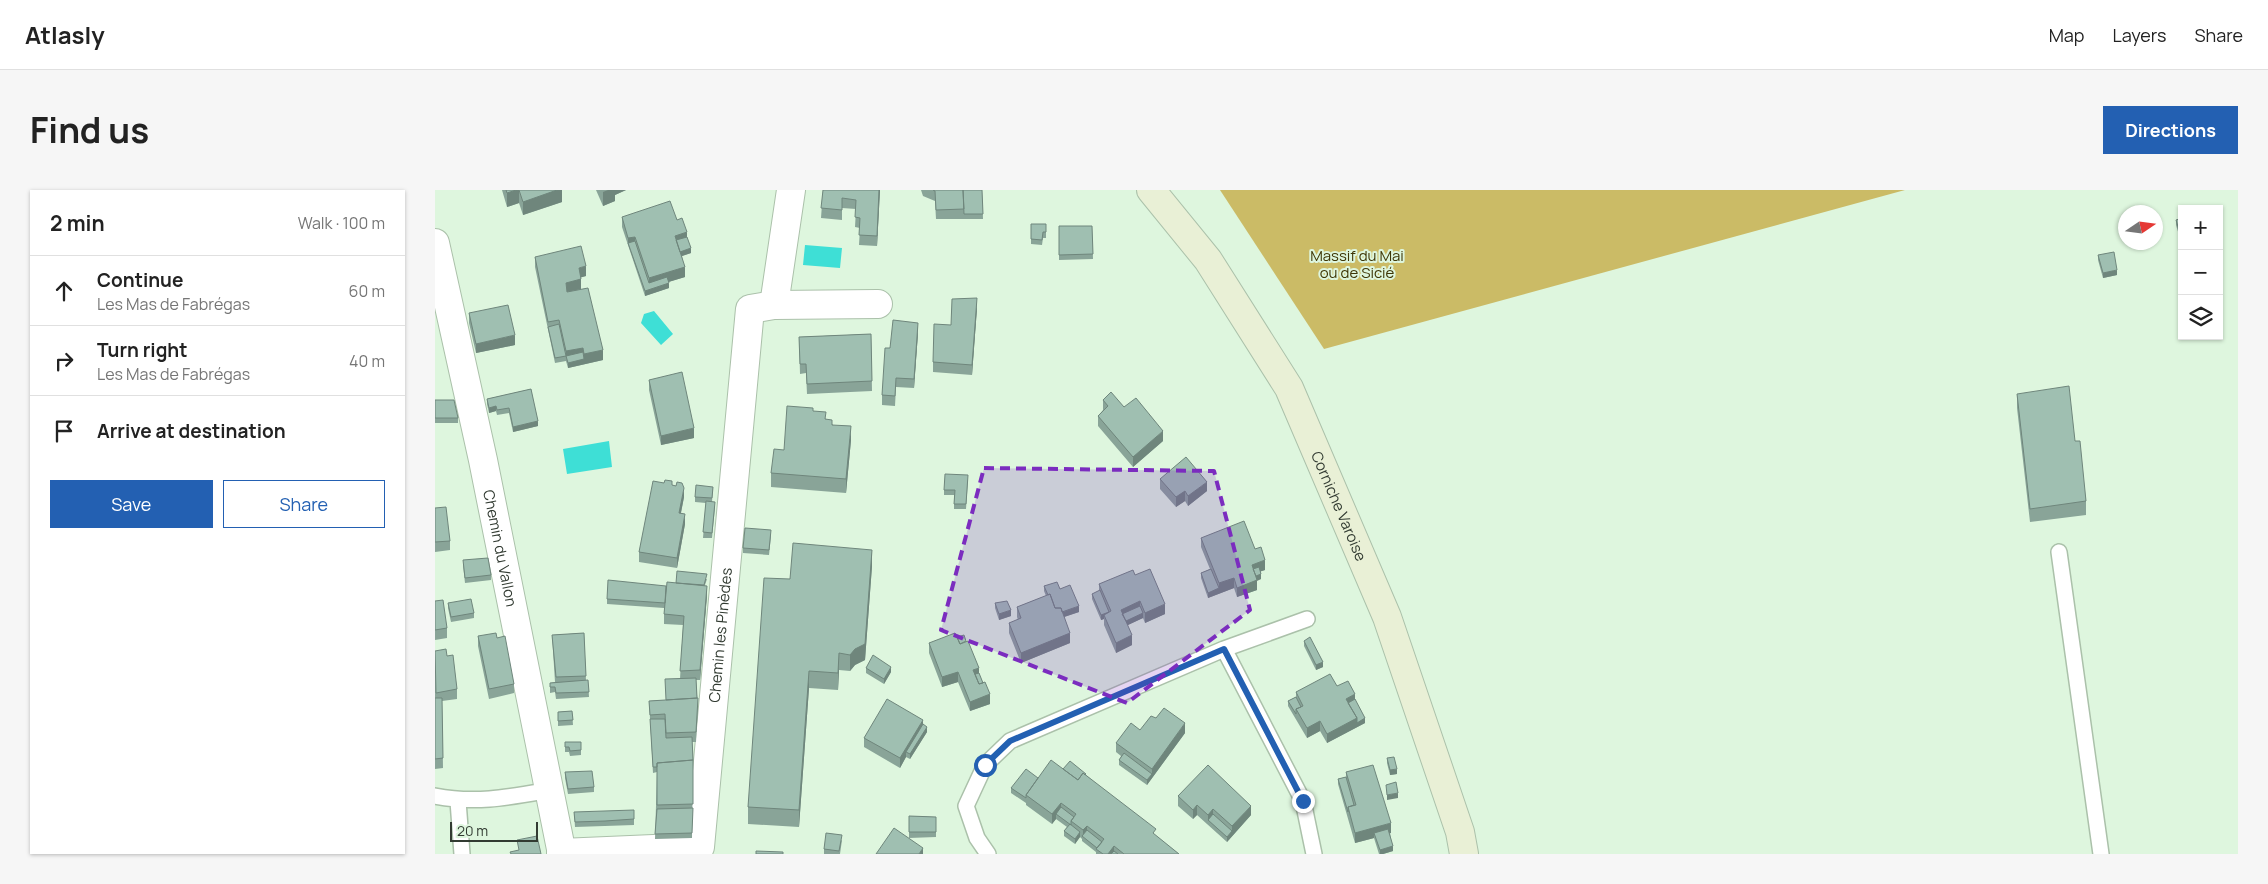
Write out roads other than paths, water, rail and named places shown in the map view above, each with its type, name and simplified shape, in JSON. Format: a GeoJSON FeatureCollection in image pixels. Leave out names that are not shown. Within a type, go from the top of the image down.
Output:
{"type":"FeatureCollection","features":[{"type":"Feature","properties":{"kind":"street"},"geometry":{"type":"LineString","coordinates":[[774,305],[791,190]]}},
{"type":"Feature","properties":{"kind":"street","name":"Corniche Varoise"},"geometry":{"type":"LineString","coordinates":[[1151,190],[1208,260],[1289,388],[1387,617],[1460,832],[1464,854]]}},
{"type":"Feature","properties":{"kind":"street","name":"Chemin du Vallon"},"geometry":{"type":"LineString","coordinates":[[435,243],[483,460],[551,790],[562,854]]}},
{"type":"Feature","properties":{"kind":"street","name":"Chemin les Pinèdes"},"geometry":{"type":"LineString","coordinates":[[562,854],[700,848],[750,309],[774,305],[878,304]]}},
{"type":"Feature","properties":{"kind":"lane"},"geometry":{"type":"LineString","coordinates":[[2059,552],[2101,854]]}},
{"type":"Feature","properties":{"kind":"lane"},"geometry":{"type":"LineString","coordinates":[[989,854],[977,838],[966,806],[985,765],[1010,741],[1224,649],[1307,619]]}},
{"type":"Feature","properties":{"kind":"lane"},"geometry":{"type":"LineString","coordinates":[[1224,649],[1303,801],[1314,854]]}},
{"type":"Feature","properties":{"kind":"lane"},"geometry":{"type":"LineString","coordinates":[[435,796],[458,801],[481,801],[551,790]]}},
{"type":"Feature","properties":{"kind":"lane"},"geometry":{"type":"LineString","coordinates":[[458,801],[462,854]]}},
{"type":"Feature","properties":{"kind":"water"},"geometry":{"type":"Polygon","coordinates":[[[805,245],[842,248],[840,268],[803,265],[805,245]]]}},
{"type":"Feature","properties":{"kind":"water"},"geometry":{"type":"Polygon","coordinates":[[[654,311],[673,334],[661,345],[641,323],[644,314],[654,311]]]}},
{"type":"Feature","properties":{"kind":"water"},"geometry":{"type":"Polygon","coordinates":[[[609,441],[612,467],[567,474],[563,449],[609,441]]]}},
{"type":"Feature","properties":{"kind":"park label","name":"Massif du Mai ou de Sicié"},"geometry":{"type":"Point","coordinates":[1357,264]}}]}
